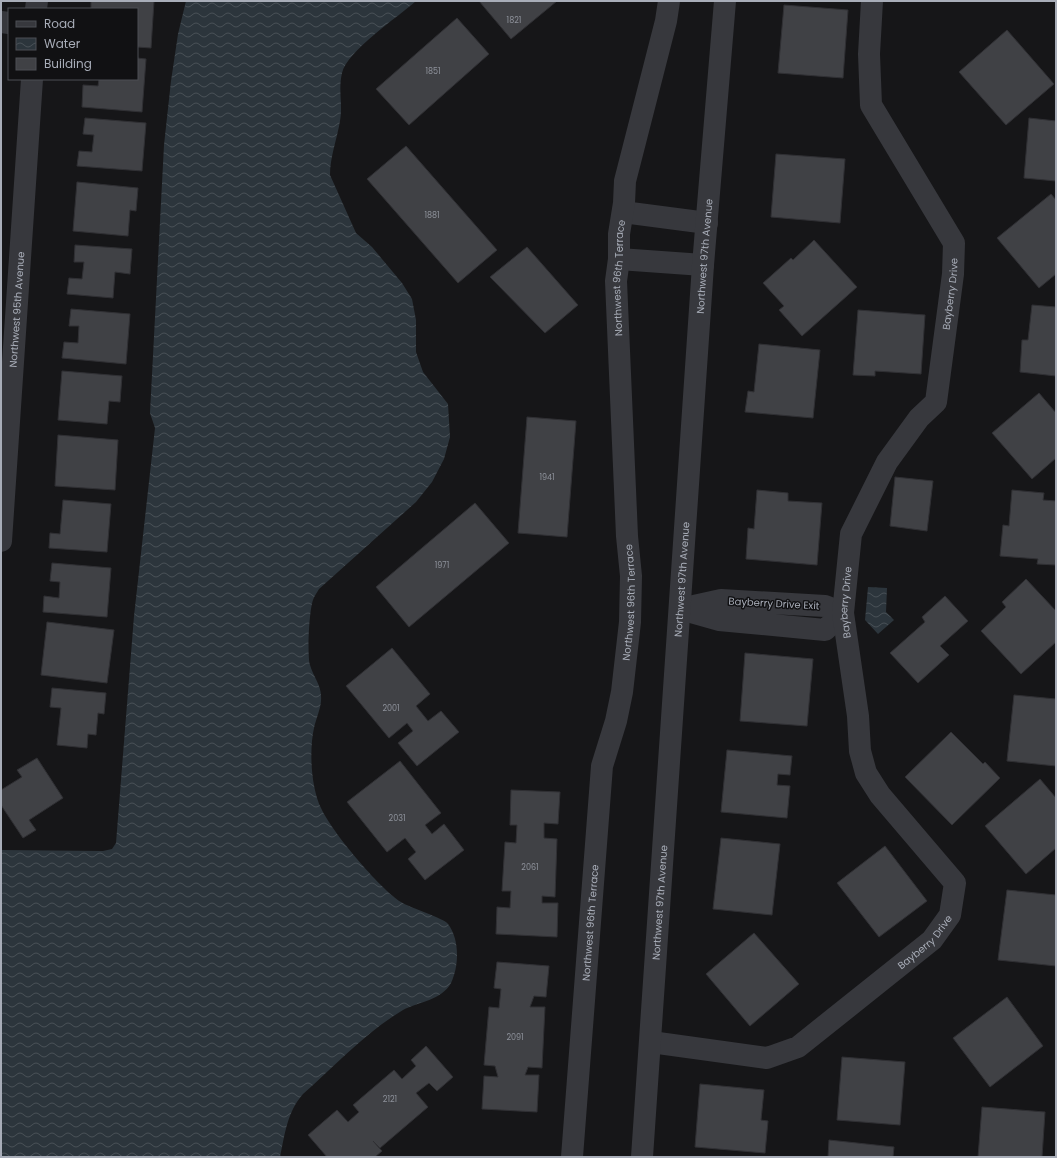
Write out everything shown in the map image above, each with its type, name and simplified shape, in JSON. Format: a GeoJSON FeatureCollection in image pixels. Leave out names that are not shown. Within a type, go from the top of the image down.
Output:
{"type":"FeatureCollection","features":[{"type":"Feature","properties":{"kind":"street","name":"Northwest 96th Terrace"},"geometry":{"type":"LineString","coordinates":[[572,1157],[602,766],[616,721],[622,692],[630,622],[631,576],[627,528],[616,282],[619,259],[619,234],[623,212],[625,181],[666,21],[669,1]]}},
{"type":"Feature","properties":{"kind":"street","name":"Northwest 97th Avenue"},"geometry":{"type":"LineString","coordinates":[[642,1157],[703,265],[724,1]]}},
{"type":"Feature","properties":{"kind":"street","name":"Bayberry Drive"},"geometry":{"type":"LineString","coordinates":[[651,1042],[767,1058],[798,1047],[932,940],[950,915],[955,883],[880,795],[866,773],[860,751],[858,716],[843,613],[851,534],[887,462],[919,418],[936,402],[954,274],[954,243],[871,105],[869,54],[872,1]]}},
{"type":"Feature","properties":{"kind":"street","name":"Northwest 95th Avenue"},"geometry":{"type":"LineString","coordinates":[[1,541],[10,280],[32,80]]}},
{"type":"Feature","properties":{"kind":"street"},"geometry":{"type":"LineString","coordinates":[[623,212],[707,223]]}},
{"type":"Feature","properties":{"kind":"street"},"geometry":{"type":"LineString","coordinates":[[619,259],[703,265]]}},
{"type":"Feature","properties":{"kind":"street"},"geometry":{"type":"LineString","coordinates":[[680,610],[719,620],[825,630],[843,613]]}},
{"type":"Feature","properties":{"kind":"water"},"geometry":{"type":"Polygon","coordinates":[[[186,1],[416,1],[374,35],[353,55],[346,64],[341,79],[341,115],[331,162],[330,175],[356,233],[372,247],[402,283],[412,299],[416,320],[416,352],[423,372],[448,404],[450,437],[444,459],[432,482],[416,502],[319,589],[313,599],[310,623],[309,660],[311,669],[320,688],[321,700],[312,737],[311,758],[315,790],[326,818],[369,873],[392,895],[401,902],[448,924],[455,938],[457,953],[456,969],[447,989],[436,997],[403,1010],[376,1028],[303,1094],[293,1108],[290,1116],[280,1157],[1,1157],[1,850],[103,851],[112,849],[116,843],[134,616],[155,428],[150,413],[164,145],[178,34],[186,1]]]}},
{"type":"Feature","properties":{"kind":"water"},"geometry":{"type":"Polygon","coordinates":[[[868,587],[887,588],[886,612],[894,620],[878,634],[865,620],[868,587]]]}},
{"type":"Feature","properties":{"kind":"building"},"geometry":{"type":"Polygon","coordinates":[[[91,1],[154,1],[151,48],[138,47],[138,8],[91,8],[91,1]]]}},
{"type":"Feature","properties":{"kind":"building"},"geometry":{"type":"Polygon","coordinates":[[[479,1],[557,1],[511,39],[479,1]]]}},
{"type":"Feature","properties":{"kind":"building"},"geometry":{"type":"Polygon","coordinates":[[[784,5],[848,10],[843,78],[778,73],[784,5]]]}},
{"type":"Feature","properties":{"kind":"building"},"geometry":{"type":"Polygon","coordinates":[[[457,18],[489,54],[409,125],[376,89],[457,18]]]}},
{"type":"Feature","properties":{"kind":"building"},"geometry":{"type":"Polygon","coordinates":[[[1007,30],[1054,84],[1006,125],[959,72],[1007,30]]]}},
{"type":"Feature","properties":{"kind":"building"},"geometry":{"type":"Polygon","coordinates":[[[138,58],[146,59],[142,112],[82,107],[83,85],[98,86],[99,80],[138,80],[138,58]]]}},
{"type":"Feature","properties":{"kind":"building"},"geometry":{"type":"Polygon","coordinates":[[[85,118],[146,123],[142,171],[77,166],[79,151],[92,152],[94,135],[83,134],[85,118]]]}},
{"type":"Feature","properties":{"kind":"building"},"geometry":{"type":"Polygon","coordinates":[[[1029,118],[1056,121],[1056,181],[1024,178],[1029,118]]]}},
{"type":"Feature","properties":{"kind":"building"},"geometry":{"type":"Polygon","coordinates":[[[406,146],[497,250],[458,283],[367,179],[406,146]]]}},
{"type":"Feature","properties":{"kind":"building"},"geometry":{"type":"Polygon","coordinates":[[[776,154],[845,159],[840,223],[771,217],[776,154]]]}},
{"type":"Feature","properties":{"kind":"building"},"geometry":{"type":"Polygon","coordinates":[[[77,182],[138,188],[136,211],[130,210],[128,236],[73,231],[77,182]]]}},
{"type":"Feature","properties":{"kind":"building"},"geometry":{"type":"Polygon","coordinates":[[[1051,194],[1056,200],[1056,274],[1039,288],[997,238],[1051,194]]]}},
{"type":"Feature","properties":{"kind":"building"},"geometry":{"type":"Polygon","coordinates":[[[814,240],[857,287],[802,336],[779,310],[784,306],[763,283],[791,258],[793,260],[814,240]]]}},
{"type":"Feature","properties":{"kind":"building"},"geometry":{"type":"Polygon","coordinates":[[[75,245],[132,249],[130,274],[115,272],[113,298],[67,294],[69,278],[82,279],[84,262],[74,262],[75,245]]]}},
{"type":"Feature","properties":{"kind":"building"},"geometry":{"type":"Polygon","coordinates":[[[527,247],[578,305],[545,333],[490,277],[527,247]]]}},
{"type":"Feature","properties":{"kind":"building"},"geometry":{"type":"Polygon","coordinates":[[[1032,305],[1056,307],[1056,376],[1020,372],[1022,340],[1028,340],[1032,305]]]}},
{"type":"Feature","properties":{"kind":"building"},"geometry":{"type":"Polygon","coordinates":[[[71,309],[130,314],[126,364],[62,358],[64,342],[78,343],[79,326],[69,326],[71,309]]]}},
{"type":"Feature","properties":{"kind":"building"},"geometry":{"type":"Polygon","coordinates":[[[858,310],[925,315],[921,374],[875,371],[875,376],[853,375],[858,310]]]}},
{"type":"Feature","properties":{"kind":"building"},"geometry":{"type":"Polygon","coordinates":[[[759,344],[820,350],[813,418],[745,412],[748,391],[754,392],[759,344]]]}},
{"type":"Feature","properties":{"kind":"building"},"geometry":{"type":"Polygon","coordinates":[[[62,371],[122,376],[120,402],[109,401],[107,424],[58,420],[62,371]]]}},
{"type":"Feature","properties":{"kind":"building"},"geometry":{"type":"Polygon","coordinates":[[[1039,393],[1056,413],[1056,458],[1032,479],[992,433],[1039,393]]]}},
{"type":"Feature","properties":{"kind":"building"},"geometry":{"type":"Polygon","coordinates":[[[527,417],[576,421],[567,537],[518,533],[527,417]]]}},
{"type":"Feature","properties":{"kind":"building"},"geometry":{"type":"Polygon","coordinates":[[[58,435],[118,440],[115,490],[55,486],[58,435]]]}},
{"type":"Feature","properties":{"kind":"building"},"geometry":{"type":"Polygon","coordinates":[[[895,477],[933,481],[927,531],[890,526],[895,477]]]}},
{"type":"Feature","properties":{"kind":"building"},"geometry":{"type":"Polygon","coordinates":[[[757,490],[788,493],[788,501],[822,503],[817,565],[746,559],[748,528],[754,529],[757,490]]]}},
{"type":"Feature","properties":{"kind":"building"},"geometry":{"type":"Polygon","coordinates":[[[1012,490],[1044,493],[1043,500],[1056,501],[1056,565],[1037,564],[1038,559],[1000,556],[1003,525],[1009,526],[1012,490]]]}},
{"type":"Feature","properties":{"kind":"building"},"geometry":{"type":"Polygon","coordinates":[[[63,500],[111,504],[107,552],[49,548],[50,533],[60,534],[63,500]]]}},
{"type":"Feature","properties":{"kind":"building"},"geometry":{"type":"Polygon","coordinates":[[[475,503],[509,543],[409,627],[376,587],[475,503]]]}},
{"type":"Feature","properties":{"kind":"building"},"geometry":{"type":"Polygon","coordinates":[[[52,563],[111,568],[107,617],[43,612],[44,596],[59,598],[60,582],[50,581],[52,563]]]}},
{"type":"Feature","properties":{"kind":"building"},"geometry":{"type":"Polygon","coordinates":[[[1026,579],[1056,611],[1056,642],[1021,674],[981,631],[1006,607],[1002,602],[1026,579]]]}},
{"type":"Feature","properties":{"kind":"building"},"geometry":{"type":"Polygon","coordinates":[[[945,596],[968,621],[940,646],[949,655],[918,683],[890,653],[925,622],[922,617],[945,596]]]}},
{"type":"Feature","properties":{"kind":"building"},"geometry":{"type":"Polygon","coordinates":[[[47,622],[114,630],[107,683],[41,675],[47,622]]]}},
{"type":"Feature","properties":{"kind":"building"},"geometry":{"type":"Polygon","coordinates":[[[392,648],[430,694],[416,706],[428,721],[441,711],[459,732],[417,766],[398,743],[413,731],[407,723],[389,738],[346,686],[392,648]]]}},
{"type":"Feature","properties":{"kind":"building"},"geometry":{"type":"Polygon","coordinates":[[[745,653],[813,659],[807,726],[740,721],[745,653]]]}},
{"type":"Feature","properties":{"kind":"building"},"geometry":{"type":"Polygon","coordinates":[[[52,688],[106,693],[104,714],[98,713],[96,735],[88,734],[87,748],[57,745],[61,708],[50,707],[52,688]]]}},
{"type":"Feature","properties":{"kind":"building"},"geometry":{"type":"Polygon","coordinates":[[[1014,695],[1056,699],[1056,766],[1007,761],[1014,695]]]}},
{"type":"Feature","properties":{"kind":"building"},"geometry":{"type":"Polygon","coordinates":[[[951,732],[983,764],[985,762],[1000,778],[952,825],[905,777],[951,732]]]}},
{"type":"Feature","properties":{"kind":"building"},"geometry":{"type":"Polygon","coordinates":[[[727,750],[792,756],[790,775],[778,774],[777,785],[790,786],[787,818],[721,812],[727,750]]]}},
{"type":"Feature","properties":{"kind":"building"},"geometry":{"type":"Polygon","coordinates":[[[37,758],[63,798],[29,820],[36,830],[23,838],[1,805],[1,790],[22,777],[17,770],[37,758]]]}},
{"type":"Feature","properties":{"kind":"building"},"geometry":{"type":"Polygon","coordinates":[[[400,761],[441,813],[425,825],[432,834],[444,824],[464,850],[425,880],[408,859],[416,852],[405,838],[387,852],[347,802],[400,761]]]}},
{"type":"Feature","properties":{"kind":"building"},"geometry":{"type":"Polygon","coordinates":[[[1040,779],[1056,798],[1056,848],[1026,874],[985,826],[1040,779]]]}},
{"type":"Feature","properties":{"kind":"building"},"geometry":{"type":"Polygon","coordinates":[[[511,790],[560,792],[558,824],[544,823],[544,838],[557,839],[555,897],[542,896],[542,903],[558,903],[557,937],[496,934],[497,907],[510,908],[511,891],[502,891],[505,842],[516,843],[517,825],[510,825],[511,790]]]}},
{"type":"Feature","properties":{"kind":"building"},"geometry":{"type":"Polygon","coordinates":[[[721,838],[780,844],[772,915],[713,909],[721,838]]]}},
{"type":"Feature","properties":{"kind":"building"},"geometry":{"type":"Polygon","coordinates":[[[885,846],[927,901],[879,937],[837,883],[885,846]]]}},
{"type":"Feature","properties":{"kind":"building"},"geometry":{"type":"Polygon","coordinates":[[[1007,890],[1056,895],[1056,966],[998,960],[1007,890]]]}},
{"type":"Feature","properties":{"kind":"building"},"geometry":{"type":"Polygon","coordinates":[[[754,933],[799,984],[750,1026],[706,974],[754,933]]]}},
{"type":"Feature","properties":{"kind":"building"},"geometry":{"type":"Polygon","coordinates":[[[497,962],[549,966],[546,997],[534,996],[530,1007],[545,1007],[542,1068],[528,1067],[525,1075],[539,1075],[537,1112],[482,1109],[484,1076],[498,1077],[495,1066],[484,1065],[489,1007],[499,1008],[501,989],[494,988],[497,962]]]}},
{"type":"Feature","properties":{"kind":"building"},"geometry":{"type":"Polygon","coordinates":[[[1007,997],[1043,1046],[990,1087],[953,1038],[1007,997]]]}},
{"type":"Feature","properties":{"kind":"building"},"geometry":{"type":"Polygon","coordinates":[[[426,1046],[453,1077],[437,1091],[429,1083],[416,1093],[428,1107],[380,1148],[373,1141],[382,1151],[375,1157],[327,1157],[308,1135],[337,1110],[348,1122],[359,1112],[353,1105],[394,1070],[402,1079],[416,1066],[411,1060],[426,1046]]]}},
{"type":"Feature","properties":{"kind":"building"},"geometry":{"type":"Polygon","coordinates":[[[842,1057],[905,1062],[900,1125],[837,1120],[842,1057]]]}},
{"type":"Feature","properties":{"kind":"building"},"geometry":{"type":"Polygon","coordinates":[[[700,1084],[764,1090],[761,1120],[768,1121],[765,1153],[695,1147],[700,1084]]]}},
{"type":"Feature","properties":{"kind":"building"},"geometry":{"type":"Polygon","coordinates":[[[982,1107],[1045,1112],[1042,1157],[978,1157],[982,1107]]]}},
{"type":"Feature","properties":{"kind":"building"},"geometry":{"type":"Polygon","coordinates":[[[829,1140],[894,1147],[893,1157],[828,1157],[829,1140]]]}}]}
